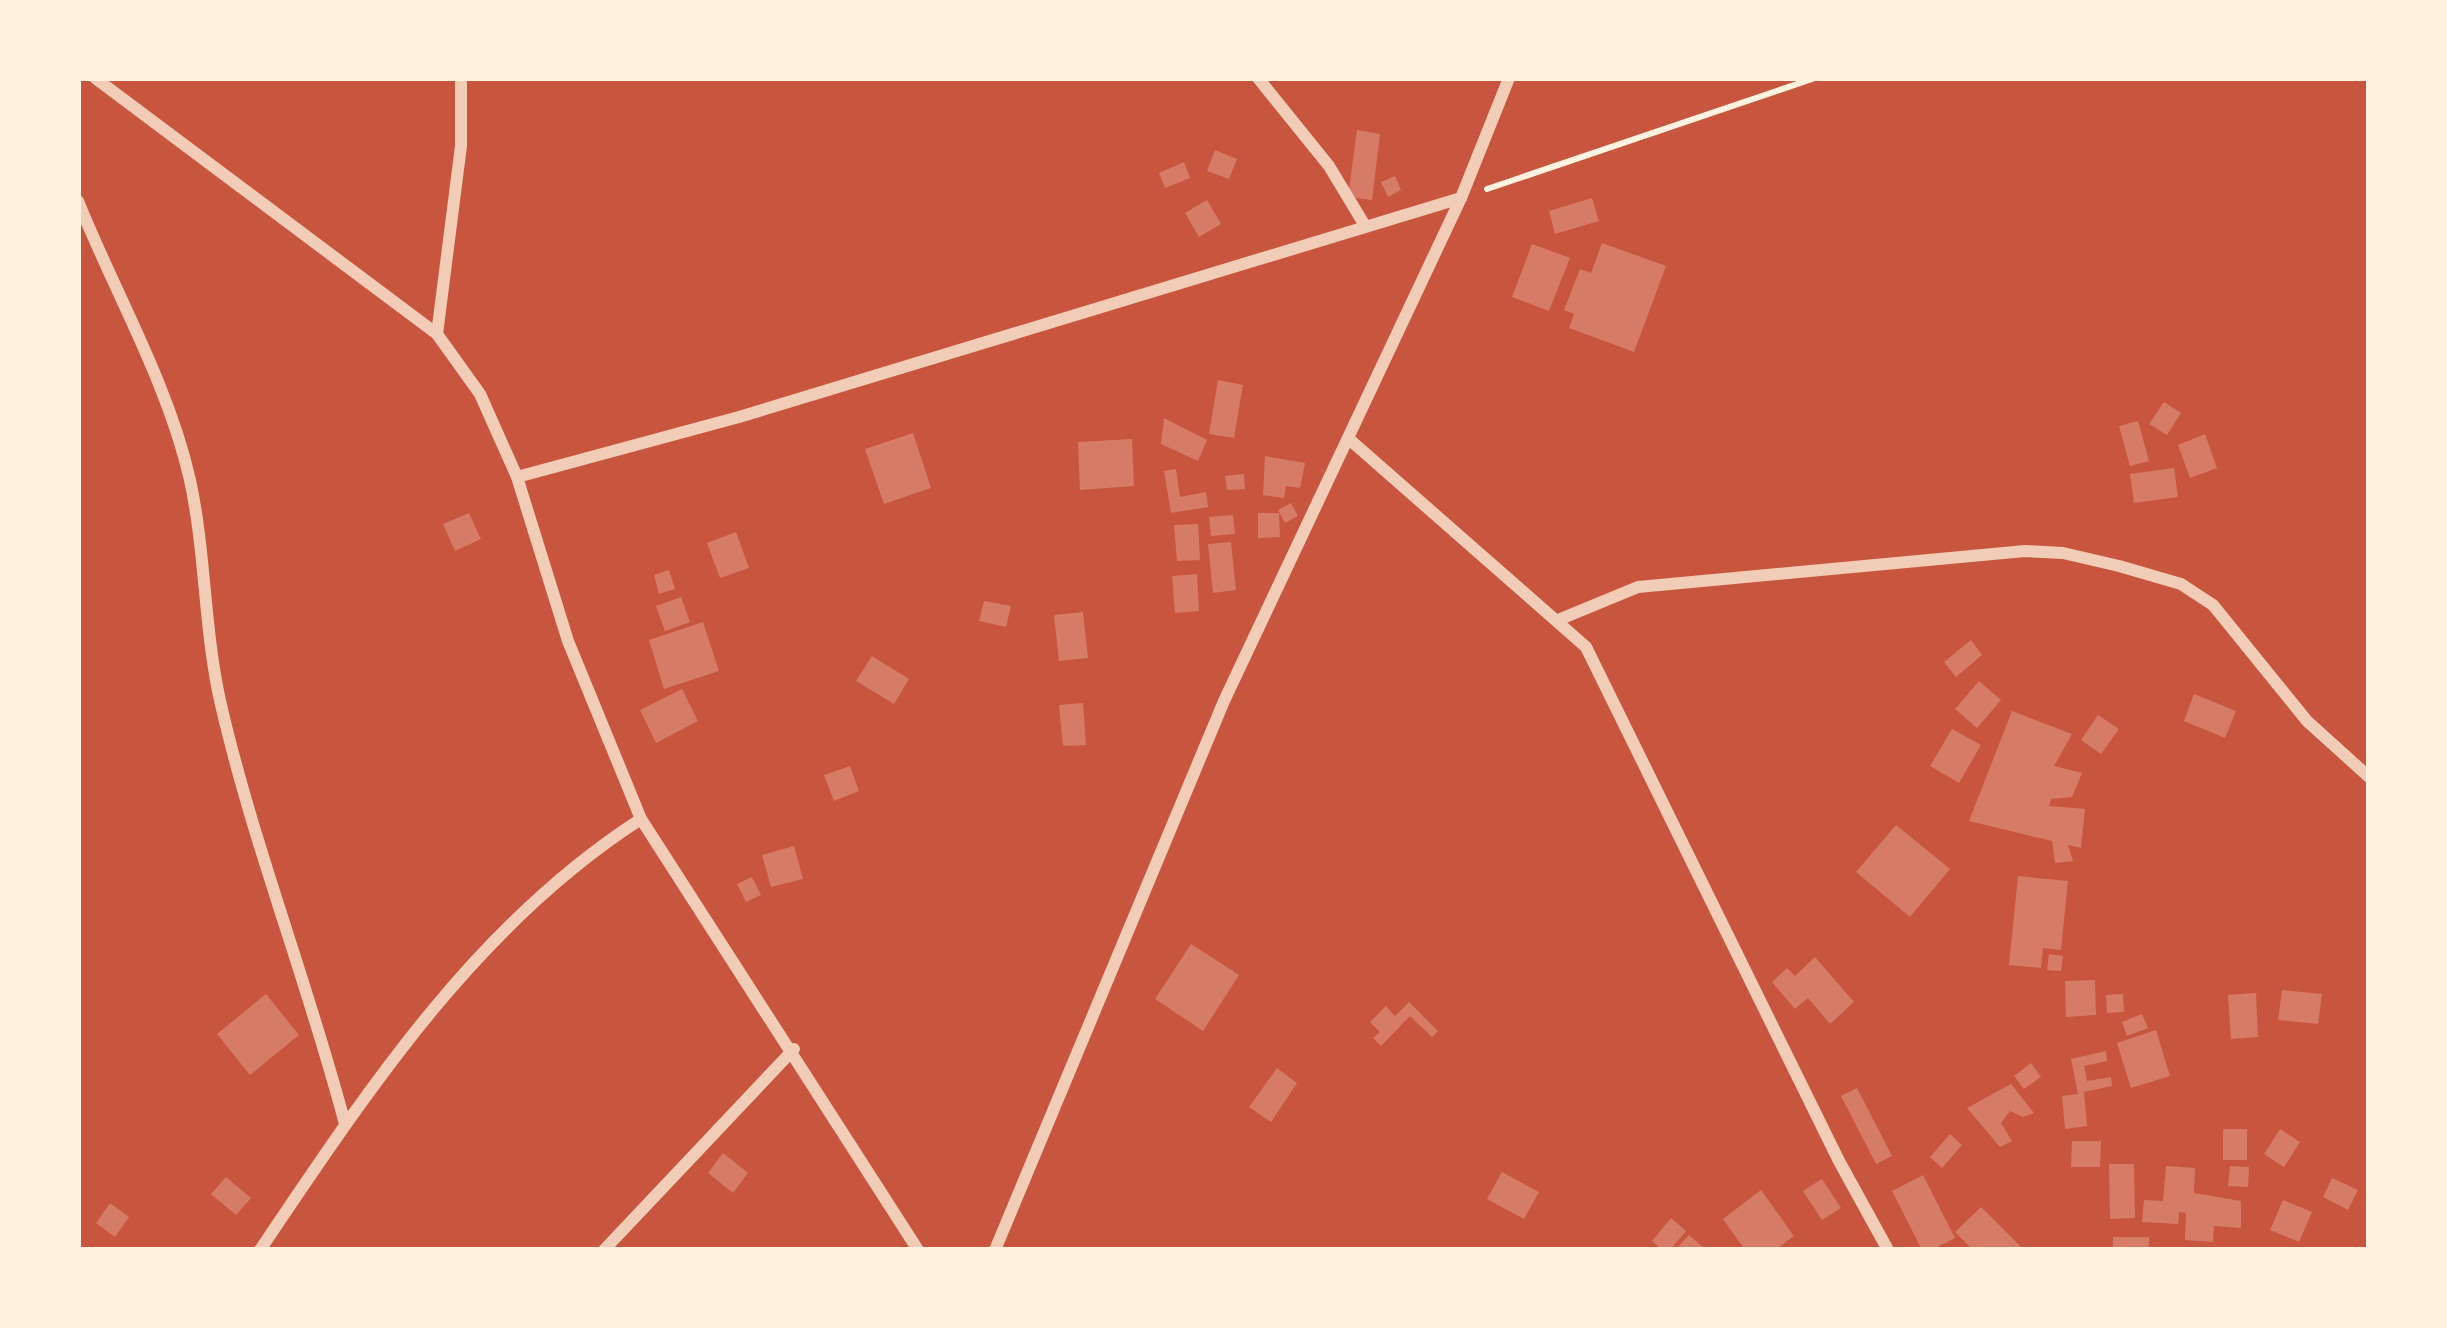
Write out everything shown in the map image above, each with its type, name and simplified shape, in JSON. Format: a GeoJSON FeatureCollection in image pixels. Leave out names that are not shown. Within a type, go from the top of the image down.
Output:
{"type":"FeatureCollection","features":[{"type":"Feature","properties":{"kind":"street"},"geometry":{"type":"LineString","coordinates":[[95,78],[437,334],[480,394],[517,477],[568,641],[640,818],[794,1049],[918,1250]]}},
{"type":"Feature","properties":{"kind":"street"},"geometry":{"type":"LineString","coordinates":[[437,334],[461,146],[461,78]]}},
{"type":"Feature","properties":{"kind":"street"},"geometry":{"type":"LineString","coordinates":[[1258,78],[1329,166],[1364,224]]}},
{"type":"Feature","properties":{"kind":"street"},"geometry":{"type":"LineString","coordinates":[[995,1250],[1224,701],[1460,198],[1509,78]]}},
{"type":"Feature","properties":{"kind":"street"},"geometry":{"type":"LineString","coordinates":[[517,477],[739,417],[1460,198]]}},
{"type":"Feature","properties":{"kind":"street"},"geometry":{"type":"LineString","coordinates":[[78,201],[158,385],[189,476],[207,572],[219,700],[268,885],[314,1005],[345,1124]]}},
{"type":"Feature","properties":{"kind":"street"},"geometry":{"type":"LineString","coordinates":[[1349,439],[1586,647],[1838,1161],[1888,1250]]}},
{"type":"Feature","properties":{"kind":"street"},"geometry":{"type":"LineString","coordinates":[[1558,620],[1638,586],[2025,551],[2063,553],[2181,584],[2213,605],[2307,721],[2369,777]]}},
{"type":"Feature","properties":{"kind":"street"},"geometry":{"type":"LineString","coordinates":[[260,1250],[345,1124],[447,991],[573,862],[640,818]]}},
{"type":"Feature","properties":{"kind":"street"},"geometry":{"type":"LineString","coordinates":[[604,1250],[794,1049]]}},
{"type":"Feature","properties":{"kind":"path"},"geometry":{"type":"LineString","coordinates":[[1460,198],[1815,78]]}},
{"type":"Feature","properties":{"kind":"building"},"geometry":{"type":"Polygon","coordinates":[[[1357,130],[1380,134],[1372,200],[1348,197],[1357,130]]]}},
{"type":"Feature","properties":{"kind":"building"},"geometry":{"type":"Polygon","coordinates":[[[1215,150],[1237,159],[1229,179],[1207,171],[1215,150]]]}},
{"type":"Feature","properties":{"kind":"building"},"geometry":{"type":"Polygon","coordinates":[[[1184,162],[1190,178],[1165,188],[1159,173],[1184,162]]]}},
{"type":"Feature","properties":{"kind":"building"},"geometry":{"type":"Polygon","coordinates":[[[1395,176],[1401,190],[1388,197],[1381,182],[1395,176]]]}},
{"type":"Feature","properties":{"kind":"building"},"geometry":{"type":"Polygon","coordinates":[[[1592,198],[1599,221],[1555,234],[1549,211],[1592,198]]]}},
{"type":"Feature","properties":{"kind":"building"},"geometry":{"type":"Polygon","coordinates":[[[1207,200],[1221,224],[1199,237],[1185,213],[1207,200]]]}},
{"type":"Feature","properties":{"kind":"building"},"geometry":{"type":"Polygon","coordinates":[[[1602,243],[1666,266],[1634,352],[1569,328],[1574,314],[1564,310],[1580,269],[1591,273],[1602,243]]]}},
{"type":"Feature","properties":{"kind":"building"},"geometry":{"type":"Polygon","coordinates":[[[1532,244],[1570,258],[1549,311],[1512,297],[1532,244]]]}},
{"type":"Feature","properties":{"kind":"building"},"geometry":{"type":"Polygon","coordinates":[[[1218,380],[1243,385],[1234,438],[1209,434],[1218,380]]]}},
{"type":"Feature","properties":{"kind":"building"},"geometry":{"type":"Polygon","coordinates":[[[2164,402],[2181,413],[2167,435],[2149,424],[2164,402]]]}},
{"type":"Feature","properties":{"kind":"building"},"geometry":{"type":"Polygon","coordinates":[[[1164,418],[1207,440],[1198,461],[1161,444],[1164,418]]]}},
{"type":"Feature","properties":{"kind":"building"},"geometry":{"type":"Polygon","coordinates":[[[2138,421],[2149,461],[2130,466],[2119,426],[2138,421]]]}},
{"type":"Feature","properties":{"kind":"building"},"geometry":{"type":"Polygon","coordinates":[[[913,433],[931,488],[884,504],[865,449],[913,433]]]}},
{"type":"Feature","properties":{"kind":"building"},"geometry":{"type":"Polygon","coordinates":[[[2205,434],[2217,468],[2190,478],[2178,445],[2205,434]]]}},
{"type":"Feature","properties":{"kind":"building"},"geometry":{"type":"Polygon","coordinates":[[[1132,439],[1134,486],[1080,490],[1078,442],[1132,439]]]}},
{"type":"Feature","properties":{"kind":"building"},"geometry":{"type":"Polygon","coordinates":[[[1265,456],[1305,463],[1300,488],[1286,486],[1284,498],[1263,495],[1265,456]]]}},
{"type":"Feature","properties":{"kind":"building"},"geometry":{"type":"Polygon","coordinates":[[[2174,468],[2178,497],[2134,503],[2130,474],[2174,468]]]}},
{"type":"Feature","properties":{"kind":"building"},"geometry":{"type":"Polygon","coordinates":[[[1176,469],[1180,497],[1206,492],[1208,507],[1171,513],[1164,471],[1176,469]]]}},
{"type":"Feature","properties":{"kind":"building"},"geometry":{"type":"Polygon","coordinates":[[[1244,474],[1245,489],[1227,490],[1225,476],[1244,474]]]}},
{"type":"Feature","properties":{"kind":"building"},"geometry":{"type":"Polygon","coordinates":[[[1291,503],[1298,516],[1285,523],[1278,510],[1291,503]]]}},
{"type":"Feature","properties":{"kind":"building"},"geometry":{"type":"Polygon","coordinates":[[[469,513],[481,539],[455,551],[443,524],[469,513]]]}},
{"type":"Feature","properties":{"kind":"building"},"geometry":{"type":"Polygon","coordinates":[[[1258,513],[1279,513],[1280,537],[1258,538],[1258,513]]]}},
{"type":"Feature","properties":{"kind":"building"},"geometry":{"type":"Polygon","coordinates":[[[1233,515],[1235,534],[1211,536],[1209,517],[1233,515]]]}},
{"type":"Feature","properties":{"kind":"building"},"geometry":{"type":"Polygon","coordinates":[[[1198,524],[1200,560],[1177,561],[1174,525],[1198,524]]]}},
{"type":"Feature","properties":{"kind":"building"},"geometry":{"type":"Polygon","coordinates":[[[736,532],[749,568],[720,578],[707,543],[736,532]]]}},
{"type":"Feature","properties":{"kind":"building"},"geometry":{"type":"Polygon","coordinates":[[[1231,542],[1236,590],[1213,593],[1208,544],[1231,542]]]}},
{"type":"Feature","properties":{"kind":"building"},"geometry":{"type":"Polygon","coordinates":[[[669,570],[675,589],[659,594],[654,575],[669,570]]]}},
{"type":"Feature","properties":{"kind":"building"},"geometry":{"type":"Polygon","coordinates":[[[1197,574],[1199,611],[1175,613],[1172,576],[1197,574]]]}},
{"type":"Feature","properties":{"kind":"building"},"geometry":{"type":"Polygon","coordinates":[[[681,597],[690,622],[665,631],[656,606],[681,597]]]}},
{"type":"Feature","properties":{"kind":"building"},"geometry":{"type":"Polygon","coordinates":[[[984,601],[1011,606],[1006,627],[979,621],[984,601]]]}},
{"type":"Feature","properties":{"kind":"building"},"geometry":{"type":"Polygon","coordinates":[[[1083,612],[1088,658],[1059,661],[1054,615],[1083,612]]]}},
{"type":"Feature","properties":{"kind":"building"},"geometry":{"type":"Polygon","coordinates":[[[703,622],[719,671],[664,689],[649,640],[703,622]]]}},
{"type":"Feature","properties":{"kind":"building"},"geometry":{"type":"Polygon","coordinates":[[[1971,640],[1982,655],[1956,677],[1944,662],[1971,640]]]}},
{"type":"Feature","properties":{"kind":"building"},"geometry":{"type":"Polygon","coordinates":[[[872,656],[909,679],[894,704],[856,681],[872,656]]]}},
{"type":"Feature","properties":{"kind":"building"},"geometry":{"type":"Polygon","coordinates":[[[1979,681],[2001,700],[1977,728],[1955,709],[1979,681]]]}},
{"type":"Feature","properties":{"kind":"building"},"geometry":{"type":"Polygon","coordinates":[[[682,689],[698,721],[656,743],[640,710],[682,689]]]}},
{"type":"Feature","properties":{"kind":"building"},"geometry":{"type":"Polygon","coordinates":[[[2194,694],[2236,711],[2225,738],[2184,721],[2194,694]]]}},
{"type":"Feature","properties":{"kind":"building"},"geometry":{"type":"Polygon","coordinates":[[[1083,703],[1086,745],[1063,746],[1059,705],[1083,703]]]}},
{"type":"Feature","properties":{"kind":"building"},"geometry":{"type":"Polygon","coordinates":[[[2012,711],[2072,734],[2054,766],[2082,773],[2072,797],[2051,799],[2049,806],[2085,809],[2081,848],[2068,845],[2073,861],[2055,863],[2052,841],[1969,821],[2012,711]]]}},
{"type":"Feature","properties":{"kind":"building"},"geometry":{"type":"Polygon","coordinates":[[[2098,715],[2119,729],[2101,754],[2081,740],[2098,715]]]}},
{"type":"Feature","properties":{"kind":"building"},"geometry":{"type":"Polygon","coordinates":[[[1952,729],[1981,745],[1959,783],[1930,766],[1952,729]]]}},
{"type":"Feature","properties":{"kind":"building"},"geometry":{"type":"Polygon","coordinates":[[[850,766],[859,791],[834,801],[824,775],[850,766]]]}},
{"type":"Feature","properties":{"kind":"building"},"geometry":{"type":"Polygon","coordinates":[[[1896,825],[1950,869],[1910,917],[1856,872],[1896,825]]]}},
{"type":"Feature","properties":{"kind":"building"},"geometry":{"type":"Polygon","coordinates":[[[794,846],[803,879],[771,887],[762,855],[794,846]]]}},
{"type":"Feature","properties":{"kind":"building"},"geometry":{"type":"Polygon","coordinates":[[[2018,876],[2068,881],[2061,950],[2043,948],[2041,968],[2009,965],[2018,876]]]}},
{"type":"Feature","properties":{"kind":"building"},"geometry":{"type":"Polygon","coordinates":[[[752,877],[761,895],[746,902],[737,884],[752,877]]]}},
{"type":"Feature","properties":{"kind":"building"},"geometry":{"type":"Polygon","coordinates":[[[1191,944],[1239,975],[1203,1031],[1155,999],[1191,944]]]}},
{"type":"Feature","properties":{"kind":"building"},"geometry":{"type":"Polygon","coordinates":[[[2049,954],[2063,956],[2061,971],[2047,970],[2049,954]]]}},
{"type":"Feature","properties":{"kind":"building"},"geometry":{"type":"Polygon","coordinates":[[[1815,957],[1854,1002],[1830,1024],[1808,998],[1795,1009],[1772,982],[1787,968],[1795,976],[1815,957]]]}},
{"type":"Feature","properties":{"kind":"building"},"geometry":{"type":"Polygon","coordinates":[[[2095,980],[2096,1015],[2066,1017],[2065,981],[2095,980]]]}},
{"type":"Feature","properties":{"kind":"building"},"geometry":{"type":"Polygon","coordinates":[[[2282,990],[2322,994],[2318,1024],[2278,1020],[2282,990]]]}},
{"type":"Feature","properties":{"kind":"building"},"geometry":{"type":"Polygon","coordinates":[[[2256,993],[2258,1037],[2231,1039],[2228,995],[2256,993]]]}},
{"type":"Feature","properties":{"kind":"building"},"geometry":{"type":"Polygon","coordinates":[[[266,994],[299,1035],[250,1075],[217,1034],[266,994]]]}},
{"type":"Feature","properties":{"kind":"building"},"geometry":{"type":"Polygon","coordinates":[[[2123,994],[2124,1012],[2107,1013],[2106,995],[2123,994]]]}},
{"type":"Feature","properties":{"kind":"building"},"geometry":{"type":"Polygon","coordinates":[[[1409,1002],[1438,1031],[1432,1037],[1410,1016],[1381,1046],[1373,1038],[1380,1032],[1370,1022],[1386,1006],[1395,1016],[1409,1002]]]}},
{"type":"Feature","properties":{"kind":"building"},"geometry":{"type":"Polygon","coordinates":[[[2142,1014],[2148,1028],[2127,1036],[2122,1022],[2142,1014]]]}},
{"type":"Feature","properties":{"kind":"building"},"geometry":{"type":"Polygon","coordinates":[[[2156,1030],[2170,1076],[2131,1088],[2117,1043],[2156,1030]]]}},
{"type":"Feature","properties":{"kind":"building"},"geometry":{"type":"Polygon","coordinates":[[[2106,1051],[2107,1061],[2084,1066],[2087,1081],[2111,1077],[2112,1086],[2084,1092],[2087,1126],[2065,1129],[2062,1096],[2078,1094],[2071,1059],[2106,1051]]]}},
{"type":"Feature","properties":{"kind":"building"},"geometry":{"type":"Polygon","coordinates":[[[2031,1063],[2041,1077],[2024,1089],[2014,1076],[2031,1063]]]}},
{"type":"Feature","properties":{"kind":"building"},"geometry":{"type":"Polygon","coordinates":[[[1277,1068],[1297,1083],[1271,1122],[1249,1107],[1277,1068]]]}},
{"type":"Feature","properties":{"kind":"building"},"geometry":{"type":"Polygon","coordinates":[[[2011,1084],[2034,1113],[2023,1117],[2010,1111],[2001,1123],[2012,1141],[2000,1147],[1967,1108],[2011,1084]]]}},
{"type":"Feature","properties":{"kind":"building"},"geometry":{"type":"Polygon","coordinates":[[[1857,1088],[1892,1156],[1876,1164],[1841,1096],[1857,1088]]]}},
{"type":"Feature","properties":{"kind":"building"},"geometry":{"type":"Polygon","coordinates":[[[2223,1129],[2247,1129],[2247,1160],[2223,1160],[2223,1129]]]}},
{"type":"Feature","properties":{"kind":"building"},"geometry":{"type":"Polygon","coordinates":[[[2280,1129],[2300,1142],[2284,1167],[2264,1154],[2280,1129]]]}},
{"type":"Feature","properties":{"kind":"building"},"geometry":{"type":"Polygon","coordinates":[[[1950,1134],[1962,1145],[1942,1168],[1930,1157],[1950,1134]]]}},
{"type":"Feature","properties":{"kind":"building"},"geometry":{"type":"Polygon","coordinates":[[[2072,1141],[2101,1141],[2100,1167],[2071,1167],[2072,1141]]]}},
{"type":"Feature","properties":{"kind":"building"},"geometry":{"type":"Polygon","coordinates":[[[723,1153],[748,1173],[733,1193],[708,1173],[723,1153]]]}},
{"type":"Feature","properties":{"kind":"building"},"geometry":{"type":"Polygon","coordinates":[[[2109,1164],[2134,1164],[2135,1218],[2110,1219],[2109,1164]]]}},
{"type":"Feature","properties":{"kind":"building"},"geometry":{"type":"Polygon","coordinates":[[[2166,1166],[2195,1168],[2194,1193],[2241,1201],[2241,1228],[2214,1226],[2213,1242],[2185,1240],[2186,1213],[2179,1212],[2178,1224],[2142,1222],[2144,1200],[2163,1201],[2166,1166]]]}},
{"type":"Feature","properties":{"kind":"building"},"geometry":{"type":"Polygon","coordinates":[[[2230,1166],[2249,1167],[2248,1187],[2228,1186],[2230,1166]]]}},
{"type":"Feature","properties":{"kind":"building"},"geometry":{"type":"Polygon","coordinates":[[[1502,1172],[1539,1192],[1524,1219],[1487,1199],[1502,1172]]]}},
{"type":"Feature","properties":{"kind":"building"},"geometry":{"type":"Polygon","coordinates":[[[1923,1175],[1955,1238],[1931,1250],[1922,1250],[1892,1191],[1923,1175]]]}},
{"type":"Feature","properties":{"kind":"building"},"geometry":{"type":"Polygon","coordinates":[[[226,1177],[251,1198],[236,1215],[211,1194],[226,1177]]]}},
{"type":"Feature","properties":{"kind":"building"},"geometry":{"type":"Polygon","coordinates":[[[2332,1178],[2358,1190],[2348,1210],[2323,1197],[2332,1178]]]}},
{"type":"Feature","properties":{"kind":"building"},"geometry":{"type":"Polygon","coordinates":[[[1822,1179],[1841,1208],[1822,1220],[1803,1191],[1822,1179]]]}},
{"type":"Feature","properties":{"kind":"building"},"geometry":{"type":"Polygon","coordinates":[[[1761,1190],[1794,1236],[1775,1250],[1745,1250],[1723,1219],[1761,1190]]]}},
{"type":"Feature","properties":{"kind":"building"},"geometry":{"type":"Polygon","coordinates":[[[2283,1200],[2312,1212],[2299,1242],[2270,1230],[2283,1200]]]}},
{"type":"Feature","properties":{"kind":"building"},"geometry":{"type":"Polygon","coordinates":[[[110,1203],[129,1217],[115,1237],[96,1223],[110,1203]]]}},
{"type":"Feature","properties":{"kind":"building"},"geometry":{"type":"Polygon","coordinates":[[[1981,1207],[2024,1250],[1973,1250],[1955,1232],[1981,1207]]]}},
{"type":"Feature","properties":{"kind":"building"},"geometry":{"type":"Polygon","coordinates":[[[1671,1218],[1686,1231],[1670,1250],[1662,1250],[1652,1241],[1671,1218]]]}},
{"type":"Feature","properties":{"kind":"building"},"geometry":{"type":"Polygon","coordinates":[[[1689,1235],[1706,1250],[1675,1250],[1689,1235]]]}},
{"type":"Feature","properties":{"kind":"building"},"geometry":{"type":"Polygon","coordinates":[[[2113,1237],[2149,1237],[2149,1250],[2113,1250],[2113,1237]]]}}]}
